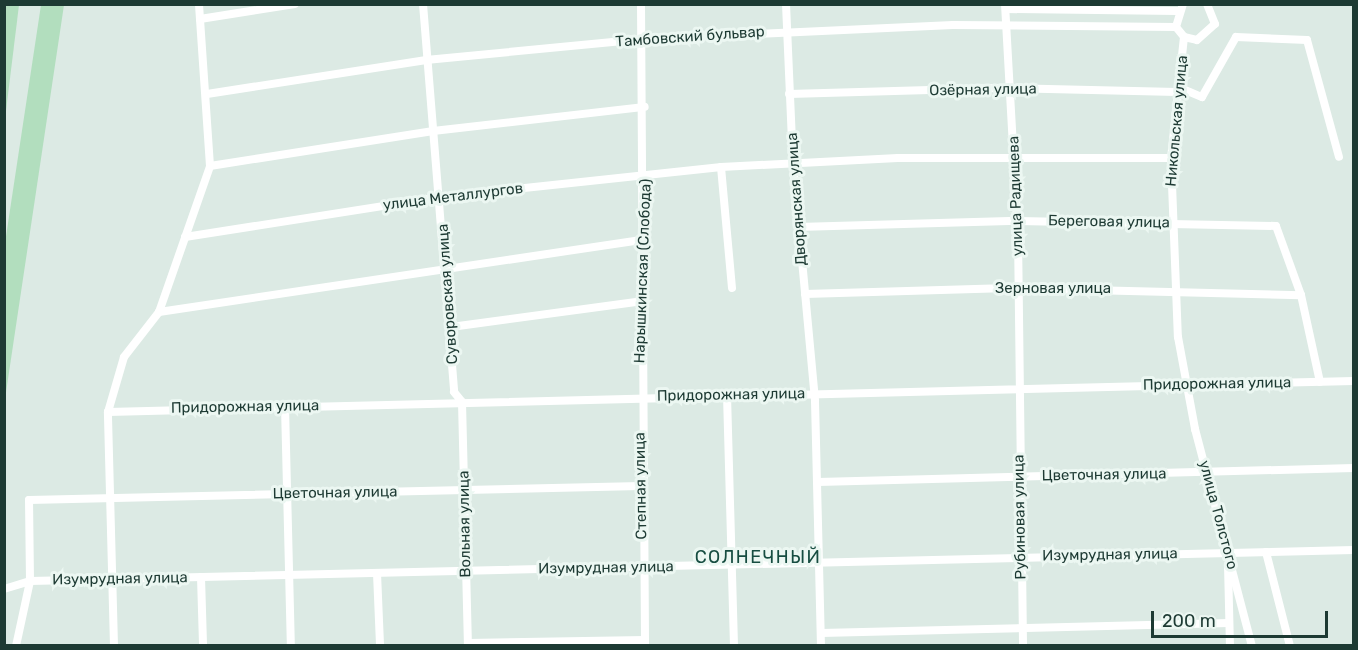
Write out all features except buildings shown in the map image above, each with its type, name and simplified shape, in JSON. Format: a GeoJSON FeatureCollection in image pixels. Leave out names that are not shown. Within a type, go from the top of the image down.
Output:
{"type":"FeatureCollection","features":[{"type":"Feature","properties":{"kind":"street"},"geometry":{"type":"LineString","coordinates":[[114,645],[108,412],[124,357],[159,312],[210,166],[207,94],[199,4]]}},
{"type":"Feature","properties":{"kind":"street"},"geometry":{"type":"LineString","coordinates":[[200,19],[295,4]]}},
{"type":"Feature","properties":{"kind":"street","name":"Суворовская улица"},"geometry":{"type":"LineString","coordinates":[[423,4],[426,60],[451,327],[454,392],[462,402]]}},
{"type":"Feature","properties":{"kind":"street"},"geometry":{"type":"LineString","coordinates":[[210,166],[433,131],[645,107],[641,4]]}},
{"type":"Feature","properties":{"kind":"street","name":"Дворянская улица"},"geometry":{"type":"LineString","coordinates":[[786,4],[793,163],[815,393],[821,645]]}},
{"type":"Feature","properties":{"kind":"street"},"geometry":{"type":"LineString","coordinates":[[1005,7],[1180,8],[1176,27],[1184,37],[1197,40],[1212,30],[1215,17],[1207,4]]}},
{"type":"Feature","properties":{"kind":"street","name":"улица Радищева"},"geometry":{"type":"LineString","coordinates":[[1005,7],[1018,221],[1017,388]]}},
{"type":"Feature","properties":{"kind":"street","name":"Тамбовский бульвар"},"geometry":{"type":"LineString","coordinates":[[207,94],[426,60],[644,39],[786,30],[1007,24],[1176,27]]}},
{"type":"Feature","properties":{"kind":"street","name":"Никольская улица"},"geometry":{"type":"LineString","coordinates":[[1184,37],[1171,158],[1174,289],[1184,384]]}},
{"type":"Feature","properties":{"kind":"street","name":"Озёрная улица"},"geometry":{"type":"LineString","coordinates":[[789,94],[1011,88],[1178,89],[1202,96],[1236,37],[1307,40],[1339,157]]}},
{"type":"Feature","properties":{"kind":"street","name":"Нарышкинская (Слобода)"},"geometry":{"type":"LineString","coordinates":[[640,398],[645,239],[645,107]]}},
{"type":"Feature","properties":{"kind":"street"},"geometry":{"type":"LineString","coordinates":[[793,163],[1015,156],[1171,158]]}},
{"type":"Feature","properties":{"kind":"street","name":"улица Металлургов"},"geometry":{"type":"LineString","coordinates":[[186,237],[440,197],[721,167],[793,163]]}},
{"type":"Feature","properties":{"kind":"street"},"geometry":{"type":"LineString","coordinates":[[721,167],[732,288]]}},
{"type":"Feature","properties":{"kind":"street","name":"Береговая улица"},"geometry":{"type":"LineString","coordinates":[[798,227],[1018,221],[1276,226],[1301,294]]}},
{"type":"Feature","properties":{"kind":"street"},"geometry":{"type":"LineString","coordinates":[[159,312],[446,265],[645,239]]}},
{"type":"Feature","properties":{"kind":"street","name":"Зерновая улица"},"geometry":{"type":"LineString","coordinates":[[805,294],[1019,288],[1174,289],[1301,294]]}},
{"type":"Feature","properties":{"kind":"street"},"geometry":{"type":"LineString","coordinates":[[1301,294],[1320,382]]}},
{"type":"Feature","properties":{"kind":"street"},"geometry":{"type":"LineString","coordinates":[[451,327],[643,301]]}},
{"type":"Feature","properties":{"kind":"street","name":"Придорожная улица"},"geometry":{"type":"LineString","coordinates":[[108,412],[1353,381]]}},
{"type":"Feature","properties":{"kind":"street","name":"улица Толстого"},"geometry":{"type":"LineString","coordinates":[[1184,384],[1252,645]]}},
{"type":"Feature","properties":{"kind":"street","name":"Рубиновая улица"},"geometry":{"type":"LineString","coordinates":[[1017,388],[1023,645]]}},
{"type":"Feature","properties":{"kind":"street"},"geometry":{"type":"LineString","coordinates":[[727,395],[734,645]]}},
{"type":"Feature","properties":{"kind":"street","name":"Степная улица"},"geometry":{"type":"LineString","coordinates":[[640,398],[645,643]]}},
{"type":"Feature","properties":{"kind":"street","name":"Вольная улица"},"geometry":{"type":"LineString","coordinates":[[462,402],[468,644]]}},
{"type":"Feature","properties":{"kind":"street"},"geometry":{"type":"LineString","coordinates":[[285,406],[291,645]]}},
{"type":"Feature","properties":{"kind":"street","name":"Цветочная улица"},"geometry":{"type":"LineString","coordinates":[[818,482],[1353,468]]}},
{"type":"Feature","properties":{"kind":"street","name":"Цветочная улица"},"geometry":{"type":"LineString","coordinates":[[30,581],[29,501],[641,486]]}},
{"type":"Feature","properties":{"kind":"street","name":"Изумрудная улица"},"geometry":{"type":"LineString","coordinates":[[4,590],[30,581],[1353,550]]}},
{"type":"Feature","properties":{"kind":"street"},"geometry":{"type":"LineString","coordinates":[[1266,552],[1290,645]]}},
{"type":"Feature","properties":{"kind":"street"},"geometry":{"type":"LineString","coordinates":[[1227,553],[1230,645]]}},
{"type":"Feature","properties":{"kind":"street"},"geometry":{"type":"LineString","coordinates":[[377,573],[380,645]]}},
{"type":"Feature","properties":{"kind":"street"},"geometry":{"type":"LineString","coordinates":[[201,577],[203,645]]}},
{"type":"Feature","properties":{"kind":"street"},"geometry":{"type":"LineString","coordinates":[[16,645],[30,581]]}},
{"type":"Feature","properties":{"kind":"street"},"geometry":{"type":"LineString","coordinates":[[821,633],[1229,623]]}},
{"type":"Feature","properties":{"kind":"street"},"geometry":{"type":"LineString","coordinates":[[468,644],[645,643]]}},
{"type":"Feature","properties":{"kind":"green space"},"geometry":{"type":"Polygon","coordinates":[[[4,5],[19,5],[5,119],[4,5]]]}},
{"type":"Feature","properties":{"kind":"green space"},"geometry":{"type":"Polygon","coordinates":[[[41,5],[64,5],[5,399],[5,243],[41,5]]]}},
{"type":"Feature","properties":{"kind":"district","name":"СОЛНЕЧНЫЙ"},"geometry":{"type":"Point","coordinates":[758,557]}}]}
